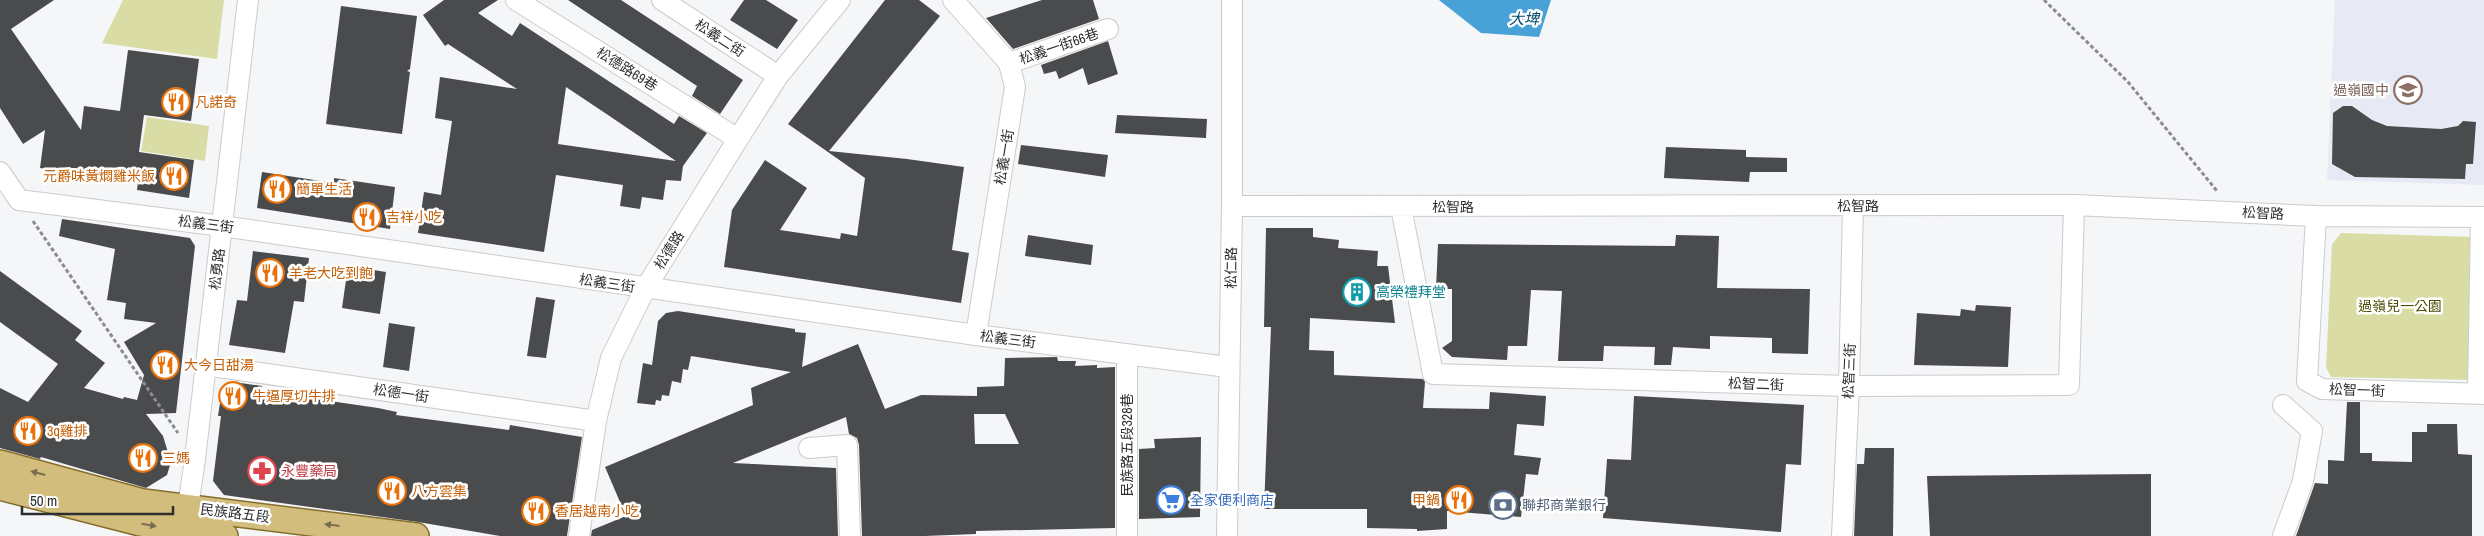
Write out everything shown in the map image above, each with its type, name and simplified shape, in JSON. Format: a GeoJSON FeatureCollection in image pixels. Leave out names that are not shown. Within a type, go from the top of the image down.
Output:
{"type":"FeatureCollection","features":[{"type":"Feature","properties":{"kind":"main road","name":"民族路五段"},"geometry":{"type":"LineString","coordinates":[[0,463],[143,502],[416,536]]}},
{"type":"Feature","properties":{"kind":"main road","name":"民族路五段"},"geometry":{"type":"LineString","coordinates":[[0,487],[188,534],[225,536]]}},
{"type":"Feature","properties":{"kind":"street","name":"松勇路"},"geometry":{"type":"LineString","coordinates":[[188,534],[188,507],[248,0]]}},
{"type":"Feature","properties":{"kind":"street","name":"松德路69巷"},"geometry":{"type":"LineString","coordinates":[[516,0],[738,139]]}},
{"type":"Feature","properties":{"kind":"street","name":"松義二街"},"geometry":{"type":"LineString","coordinates":[[662,0],[778,76]]}},
{"type":"Feature","properties":{"kind":"street","name":"松德路"},"geometry":{"type":"LineString","coordinates":[[579,536],[596,421],[611,358],[645,289],[778,76],[840,0]]}},
{"type":"Feature","properties":{"kind":"street","name":"松義一街"},"geometry":{"type":"LineString","coordinates":[[952,0],[1009,63],[1015,87],[976,335]]}},
{"type":"Feature","properties":{"kind":"street","name":"松仁路"},"geometry":{"type":"LineString","coordinates":[[1227,536],[1228,367],[1232,206],[1232,0]]}},
{"type":"Feature","properties":{"kind":"street","name":"松義一街66巷"},"geometry":{"type":"LineString","coordinates":[[1009,63],[1108,29]]}},
{"type":"Feature","properties":{"kind":"street"},"geometry":{"type":"LineString","coordinates":[[0,172],[19,200]]}},
{"type":"Feature","properties":{"kind":"street","name":"松義三街"},"geometry":{"type":"LineString","coordinates":[[19,200],[222,226],[645,289],[976,335],[1228,367]]}},
{"type":"Feature","properties":{"kind":"street","name":"松智路"},"geometry":{"type":"LineString","coordinates":[[1232,206],[2074,205],[2316,216],[2483,217]]}},
{"type":"Feature","properties":{"kind":"street","name":"松智二街"},"geometry":{"type":"LineString","coordinates":[[1401,207],[1433,374],[1849,386],[2070,385],[2074,205]]}},
{"type":"Feature","properties":{"kind":"street","name":"松智三街"},"geometry":{"type":"LineString","coordinates":[[1842,536],[1849,386],[1853,206]]}},
{"type":"Feature","properties":{"kind":"street","name":"松智一街"},"geometry":{"type":"LineString","coordinates":[[2316,216],[2307,381],[2322,389],[2481,394]]}},
{"type":"Feature","properties":{"kind":"street"},"geometry":{"type":"LineString","coordinates":[[2481,394],[2483,217]]}},
{"type":"Feature","properties":{"kind":"street","name":"民族路五段328巷"},"geometry":{"type":"LineString","coordinates":[[1127,354],[1127,536]]}},
{"type":"Feature","properties":{"kind":"street","name":"松德一街"},"geometry":{"type":"LineString","coordinates":[[206,365],[596,421]]}},
{"type":"Feature","properties":{"kind":"street"},"geometry":{"type":"LineString","coordinates":[[2283,405],[2312,431],[2303,482],[2283,536]]}},
{"type":"Feature","properties":{"kind":"street"},"geometry":{"type":"LineString","coordinates":[[809,448],[846,445],[850,536]]}},
{"type":"Feature","properties":{"kind":"path"},"geometry":{"type":"LineString","coordinates":[[2044,0],[2128,82],[2233,211]]}},
{"type":"Feature","properties":{"kind":"path"},"geometry":{"type":"LineString","coordinates":[[19,200],[195,458]]}},
{"type":"Feature","properties":{"kind":"shaded area","name":"過嶺國中"},"geometry":{"type":"Polygon","coordinates":[[[2335,0],[2484,0],[2484,185],[2327,180],[2335,0]]]}},
{"type":"Feature","properties":{"kind":"green space"},"geometry":{"type":"Polygon","coordinates":[[[123,0],[224,0],[217,59],[102,43],[123,0]]]}},
{"type":"Feature","properties":{"kind":"green space"},"geometry":{"type":"Polygon","coordinates":[[[147,117],[209,126],[205,161],[141,151],[147,117]]]}},
{"type":"Feature","properties":{"kind":"green space","name":"過嶺兒一公園"},"geometry":{"type":"Polygon","coordinates":[[[2341,233],[2473,237],[2472,380],[2331,377],[2326,367],[2332,244],[2341,233]]]}},
{"type":"Feature","properties":{"kind":"water","name":"大埤"},"geometry":{"type":"Polygon","coordinates":[[[1439,0],[1551,0],[1539,37],[1481,33],[1439,0]]]}},
{"type":"Feature","properties":{"kind":"building"},"geometry":{"type":"Polygon","coordinates":[[[0,0],[54,0],[11,29],[81,130],[84,106],[120,111],[128,50],[199,59],[191,121],[144,115],[139,152],[194,160],[189,198],[137,190],[138,181],[40,168],[45,130],[23,144],[0,108],[0,0]]]}},
{"type":"Feature","properties":{"kind":"building"},"geometry":{"type":"Polygon","coordinates":[[[444,0],[498,0],[478,13],[512,36],[520,23],[674,124],[679,116],[707,133],[683,166],[681,181],[666,180],[663,200],[642,197],[640,209],[620,206],[623,185],[556,175],[544,252],[418,233],[424,192],[441,195],[452,121],[435,118],[440,77],[517,89],[448,44],[445,46],[423,15],[444,0]],[[566,87],[558,144],[676,161],[566,87]]]}},
{"type":"Feature","properties":{"kind":"building"},"geometry":{"type":"Polygon","coordinates":[[[568,0],[621,0],[743,80],[720,114],[692,96],[697,86],[568,0]]]}},
{"type":"Feature","properties":{"kind":"building"},"geometry":{"type":"Polygon","coordinates":[[[744,0],[766,0],[798,20],[777,49],[730,20],[744,0]]]}},
{"type":"Feature","properties":{"kind":"building"},"geometry":{"type":"Polygon","coordinates":[[[885,0],[919,0],[940,16],[829,151],[964,167],[952,250],[969,253],[961,303],[724,267],[732,210],[765,160],[807,188],[780,230],[840,239],[841,233],[857,236],[865,178],[788,124],[885,0]]]}},
{"type":"Feature","properties":{"kind":"building"},"geometry":{"type":"Polygon","coordinates":[[[1042,0],[1093,0],[1099,19],[1013,49],[986,18],[1042,0]]]}},
{"type":"Feature","properties":{"kind":"building"},"geometry":{"type":"Polygon","coordinates":[[[341,6],[417,16],[410,69],[407,71],[410,72],[402,134],[326,124],[341,6]]]}},
{"type":"Feature","properties":{"kind":"building"},"geometry":{"type":"Polygon","coordinates":[[[1108,41],[1118,74],[1088,85],[1083,68],[1059,79],[1056,71],[1044,74],[1041,65],[1108,41]]]}},
{"type":"Feature","properties":{"kind":"building"},"geometry":{"type":"Polygon","coordinates":[[[2343,106],[2352,106],[2372,120],[2387,126],[2441,129],[2458,126],[2463,121],[2476,122],[2473,164],[2466,164],[2465,179],[2355,177],[2332,164],[2333,113],[2343,106]]]}},
{"type":"Feature","properties":{"kind":"building"},"geometry":{"type":"Polygon","coordinates":[[[1117,115],[1207,119],[1206,138],[1115,133],[1117,115]]]}},
{"type":"Feature","properties":{"kind":"building"},"geometry":{"type":"Polygon","coordinates":[[[1021,145],[1108,155],[1105,177],[1018,164],[1021,145]]]}},
{"type":"Feature","properties":{"kind":"building"},"geometry":{"type":"Polygon","coordinates":[[[1666,147],[1746,150],[1746,157],[1787,158],[1787,172],[1750,172],[1749,182],[1664,178],[1666,147]]]}},
{"type":"Feature","properties":{"kind":"building"},"geometry":{"type":"Polygon","coordinates":[[[262,172],[334,183],[334,178],[395,187],[390,229],[257,208],[262,172]]]}},
{"type":"Feature","properties":{"kind":"building"},"geometry":{"type":"Polygon","coordinates":[[[62,219],[190,238],[195,246],[176,413],[146,414],[163,436],[171,462],[167,475],[146,488],[41,457],[40,459],[0,448],[0,388],[28,402],[58,364],[0,322],[0,271],[82,331],[75,340],[105,363],[84,388],[123,399],[124,397],[137,400],[144,375],[124,342],[156,323],[124,319],[126,303],[107,300],[115,249],[59,236],[62,219]]]}},
{"type":"Feature","properties":{"kind":"building"},"geometry":{"type":"Polygon","coordinates":[[[1266,228],[1313,228],[1313,237],[1339,240],[1338,248],[1378,251],[1377,266],[1388,266],[1395,323],[1310,318],[1309,350],[1334,351],[1334,375],[1423,379],[1425,382],[1423,408],[1489,409],[1490,392],[1546,396],[1544,426],[1517,424],[1514,455],[1541,458],[1538,475],[1526,474],[1521,517],[1447,511],[1447,529],[1417,531],[1417,529],[1367,528],[1367,509],[1264,509],[1271,327],[1264,327],[1266,228]]]}},
{"type":"Feature","properties":{"kind":"building"},"geometry":{"type":"Polygon","coordinates":[[[1028,235],[1093,245],[1091,265],[1025,256],[1028,235]]]}},
{"type":"Feature","properties":{"kind":"building"},"geometry":{"type":"Polygon","coordinates":[[[1676,235],[1719,236],[1717,288],[1810,289],[1808,354],[1772,353],[1772,338],[1710,336],[1710,349],[1673,347],[1671,365],[1654,365],[1655,347],[1604,346],[1603,361],[1558,361],[1562,291],[1531,290],[1527,346],[1508,346],[1507,360],[1452,357],[1442,348],[1452,341],[1452,289],[1436,289],[1438,244],[1675,246],[1676,235]]]}},
{"type":"Feature","properties":{"kind":"building"},"geometry":{"type":"Polygon","coordinates":[[[253,251],[309,258],[304,302],[294,301],[285,353],[229,345],[237,300],[247,301],[253,251]]]}},
{"type":"Feature","properties":{"kind":"building"},"geometry":{"type":"Polygon","coordinates":[[[348,266],[386,272],[380,314],[342,308],[348,266]]]}},
{"type":"Feature","properties":{"kind":"building"},"geometry":{"type":"Polygon","coordinates":[[[536,297],[555,300],[546,358],[527,356],[536,297]]]}},
{"type":"Feature","properties":{"kind":"building"},"geometry":{"type":"Polygon","coordinates":[[[1976,305],[2011,307],[2008,367],[1914,365],[1917,313],[1960,316],[1961,309],[1975,311],[1976,305]]]}},
{"type":"Feature","properties":{"kind":"building"},"geometry":{"type":"Polygon","coordinates":[[[678,311],[795,329],[795,332],[806,333],[802,367],[858,344],[885,409],[921,395],[977,396],[977,387],[1004,386],[1005,358],[1057,357],[1058,361],[1076,361],[1075,366],[1097,365],[1097,368],[1115,367],[1115,528],[976,531],[976,534],[925,536],[862,536],[859,445],[857,438],[849,434],[846,417],[733,463],[836,468],[838,536],[591,536],[592,530],[626,516],[605,467],[753,405],[751,388],[791,372],[691,356],[688,370],[683,369],[681,383],[672,381],[669,396],[662,395],[661,401],[656,400],[655,405],[637,403],[643,363],[652,365],[658,321],[666,313],[678,311]],[[974,414],[975,444],[1019,444],[1005,414],[974,414]]]}},
{"type":"Feature","properties":{"kind":"building"},"geometry":{"type":"Polygon","coordinates":[[[389,323],[415,327],[409,371],[383,367],[389,323]]]}},
{"type":"Feature","properties":{"kind":"building"},"geometry":{"type":"Polygon","coordinates":[[[234,382],[262,386],[261,391],[378,408],[397,412],[396,415],[509,430],[510,425],[582,437],[567,536],[500,536],[418,522],[224,495],[213,481],[221,416],[218,416],[222,390],[234,382]]]}},
{"type":"Feature","properties":{"kind":"building"},"geometry":{"type":"Polygon","coordinates":[[[1634,396],[1804,405],[1801,465],[1786,464],[1781,532],[1603,518],[1607,459],[1631,460],[1634,396]]]}},
{"type":"Feature","properties":{"kind":"building"},"geometry":{"type":"Polygon","coordinates":[[[2347,402],[2360,402],[2360,453],[2372,453],[2372,461],[2412,462],[2412,432],[2427,432],[2427,424],[2457,424],[2458,454],[2472,455],[2472,536],[2296,536],[2315,483],[2328,484],[2328,460],[2344,461],[2347,402]]]}},
{"type":"Feature","properties":{"kind":"building"},"geometry":{"type":"Polygon","coordinates":[[[1201,437],[1200,517],[1139,519],[1139,449],[1155,448],[1154,439],[1201,437]]]}},
{"type":"Feature","properties":{"kind":"building"},"geometry":{"type":"Polygon","coordinates":[[[1865,448],[1894,448],[1893,536],[1854,536],[1857,464],[1864,464],[1865,448]]]}},
{"type":"Feature","properties":{"kind":"building"},"geometry":{"type":"Polygon","coordinates":[[[2151,474],[2151,536],[1930,536],[1927,476],[2151,474]]]}},
{"type":"Feature","properties":{"kind":"place","name":"過嶺國中"},"geometry":{"type":"Point","coordinates":[2408,90]}},
{"type":"Feature","properties":{"kind":"place","name":"凡諾奇"},"geometry":{"type":"Point","coordinates":[176,102]}},
{"type":"Feature","properties":{"kind":"place","name":"元爵味黃燜雞米飯"},"geometry":{"type":"Point","coordinates":[174,176]}},
{"type":"Feature","properties":{"kind":"place","name":"簡單生活"},"geometry":{"type":"Point","coordinates":[277,189]}},
{"type":"Feature","properties":{"kind":"place","name":"吉祥小吃"},"geometry":{"type":"Point","coordinates":[367,217]}},
{"type":"Feature","properties":{"kind":"place","name":"羊老大吃到飽"},"geometry":{"type":"Point","coordinates":[270,273]}},
{"type":"Feature","properties":{"kind":"place","name":"高榮禮拜堂"},"geometry":{"type":"Point","coordinates":[1357,292]}},
{"type":"Feature","properties":{"kind":"place","name":"大今日甜湯"},"geometry":{"type":"Point","coordinates":[165,365]}},
{"type":"Feature","properties":{"kind":"place","name":"牛逼厚切牛排"},"geometry":{"type":"Point","coordinates":[233,396]}},
{"type":"Feature","properties":{"kind":"place","name":"3q雞排"},"geometry":{"type":"Point","coordinates":[28,431]}},
{"type":"Feature","properties":{"kind":"place","name":"三媽"},"geometry":{"type":"Point","coordinates":[143,458]}},
{"type":"Feature","properties":{"kind":"place","name":"永豐藥局"},"geometry":{"type":"Point","coordinates":[262,471]}},
{"type":"Feature","properties":{"kind":"place","name":"八方雲集"},"geometry":{"type":"Point","coordinates":[392,491]}},
{"type":"Feature","properties":{"kind":"place","name":"全家便利商店"},"geometry":{"type":"Point","coordinates":[1171,500]}},
{"type":"Feature","properties":{"kind":"place","name":"甲鍋"},"geometry":{"type":"Point","coordinates":[1459,500]}},
{"type":"Feature","properties":{"kind":"place","name":"聯邦商業銀行"},"geometry":{"type":"Point","coordinates":[1503,505]}},
{"type":"Feature","properties":{"kind":"place","name":"香居越南小吃"},"geometry":{"type":"Point","coordinates":[536,511]}}]}
